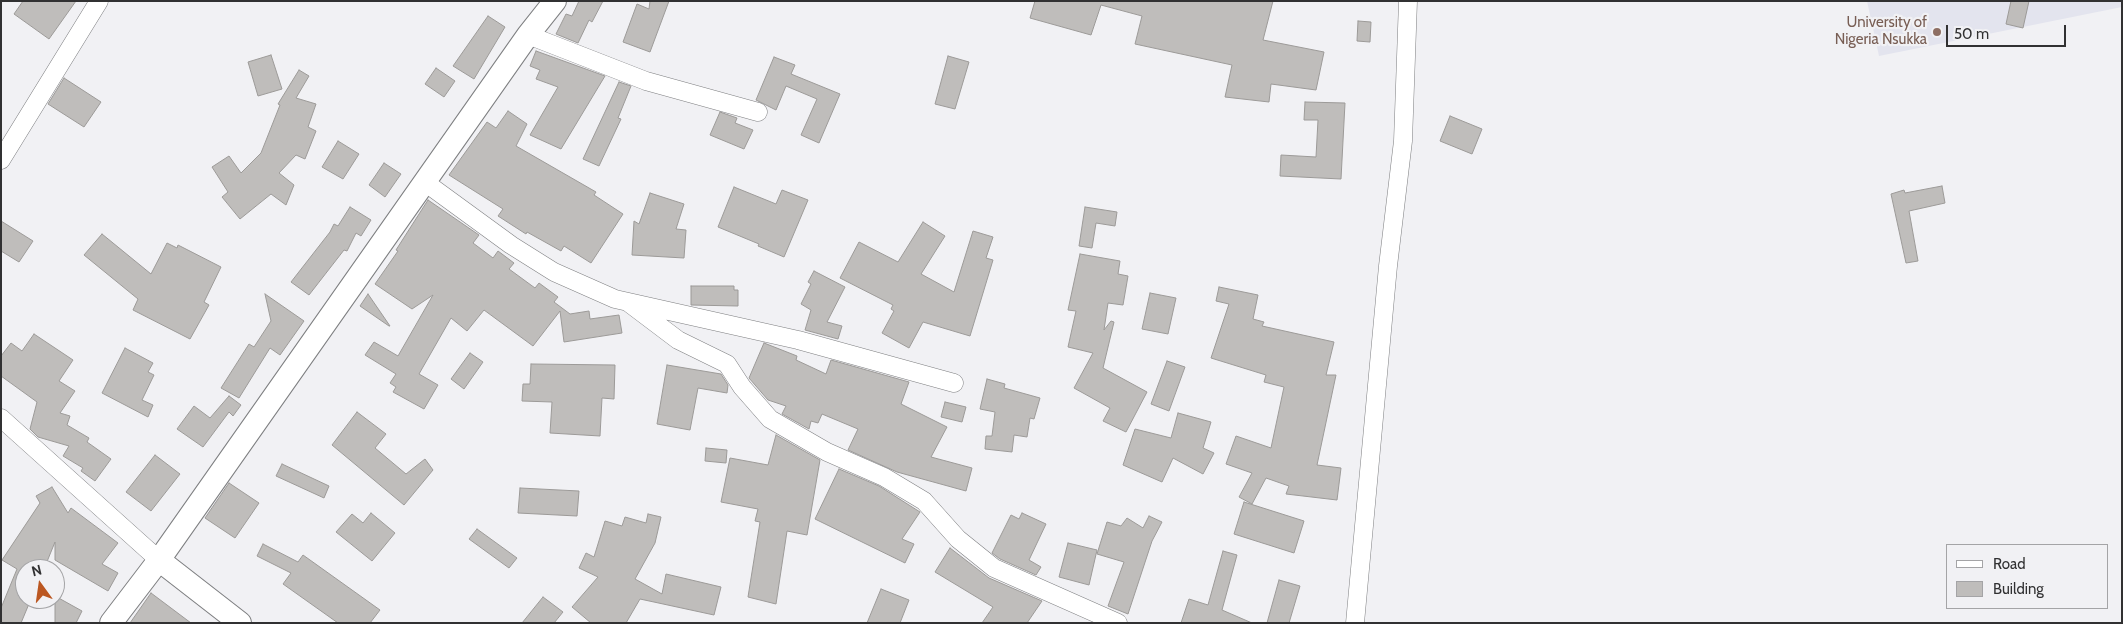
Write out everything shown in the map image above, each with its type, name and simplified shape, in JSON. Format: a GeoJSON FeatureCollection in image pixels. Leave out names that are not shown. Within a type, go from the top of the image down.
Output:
{"type":"FeatureCollection","features":[{"type":"Feature","properties":{"kind":"main road"},"geometry":{"type":"LineString","coordinates":[[111,623],[159,560],[528,36],[555,1]]}},
{"type":"Feature","properties":{"kind":"main road"},"geometry":{"type":"LineString","coordinates":[[159,560],[240,623]]}},
{"type":"Feature","properties":{"kind":"street"},"geometry":{"type":"LineString","coordinates":[[1,160],[99,1]]}},
{"type":"Feature","properties":{"kind":"street"},"geometry":{"type":"LineString","coordinates":[[1355,623],[1388,266],[1404,141],[1408,1]]}},
{"type":"Feature","properties":{"kind":"street"},"geometry":{"type":"LineString","coordinates":[[528,36],[646,81],[758,112]]}},
{"type":"Feature","properties":{"kind":"street"},"geometry":{"type":"LineString","coordinates":[[426,183],[510,245],[554,272],[615,299],[798,340],[954,383]]}},
{"type":"Feature","properties":{"kind":"street"},"geometry":{"type":"LineString","coordinates":[[629,303],[678,340],[727,364],[742,387],[770,419],[827,452],[884,477],[924,501],[958,539],[994,568],[1118,623]]}},
{"type":"Feature","properties":{"kind":"street"},"geometry":{"type":"LineString","coordinates":[[1,418],[159,560]]}},
{"type":"Feature","properties":{"kind":"shaded area","name":"University of Nigeria Nsukka"},"geometry":{"type":"Polygon","coordinates":[[[1867,1],[2122,1],[2122,7],[1879,56],[1867,1]]]}},
{"type":"Feature","properties":{"kind":"building"},"geometry":{"type":"Polygon","coordinates":[[[23,1],[76,1],[49,39],[14,14],[23,1]]]}},
{"type":"Feature","properties":{"kind":"building"},"geometry":{"type":"Polygon","coordinates":[[[579,1],[603,1],[592,22],[589,20],[578,43],[556,34],[566,14],[572,16],[579,1]]]}},
{"type":"Feature","properties":{"kind":"building"},"geometry":{"type":"Polygon","coordinates":[[[650,1],[669,1],[650,52],[623,42],[637,4],[649,9],[650,1]]]}},
{"type":"Feature","properties":{"kind":"building"},"geometry":{"type":"Polygon","coordinates":[[[1035,1],[1273,1],[1263,40],[1324,52],[1316,90],[1271,84],[1269,102],[1225,97],[1232,65],[1135,44],[1142,16],[1101,5],[1091,35],[1030,18],[1035,1]]]}},
{"type":"Feature","properties":{"kind":"building"},"geometry":{"type":"Polygon","coordinates":[[[2011,1],[2029,1],[2023,28],[2006,24],[2011,1]]]}},
{"type":"Feature","properties":{"kind":"building"},"geometry":{"type":"Polygon","coordinates":[[[488,16],[505,27],[474,79],[453,66],[488,16]]]}},
{"type":"Feature","properties":{"kind":"building"},"geometry":{"type":"Polygon","coordinates":[[[1358,21],[1371,22],[1370,42],[1357,41],[1358,21]]]}},
{"type":"Feature","properties":{"kind":"building"},"geometry":{"type":"Polygon","coordinates":[[[536,51],[605,76],[561,149],[530,135],[558,87],[536,79],[540,70],[530,66],[536,51]]]}},
{"type":"Feature","properties":{"kind":"building"},"geometry":{"type":"Polygon","coordinates":[[[271,55],[282,89],[258,96],[248,62],[271,55]]]}},
{"type":"Feature","properties":{"kind":"building"},"geometry":{"type":"Polygon","coordinates":[[[948,56],[969,62],[955,109],[935,104],[948,56]]]}},
{"type":"Feature","properties":{"kind":"building"},"geometry":{"type":"Polygon","coordinates":[[[774,57],[795,65],[791,74],[840,94],[819,143],[801,135],[817,99],[786,86],[776,110],[756,100],[774,57]]]}},
{"type":"Feature","properties":{"kind":"building"},"geometry":{"type":"Polygon","coordinates":[[[436,68],[455,81],[444,97],[425,84],[436,68]]]}},
{"type":"Feature","properties":{"kind":"building"},"geometry":{"type":"Polygon","coordinates":[[[299,70],[309,76],[296,98],[316,104],[308,127],[316,131],[305,159],[296,155],[279,173],[294,185],[286,205],[271,194],[240,219],[222,197],[228,192],[212,167],[229,156],[241,173],[261,153],[280,105],[278,104],[299,70]]]}},
{"type":"Feature","properties":{"kind":"building"},"geometry":{"type":"Polygon","coordinates":[[[64,78],[101,102],[84,127],[48,104],[64,78]]]}},
{"type":"Feature","properties":{"kind":"building"},"geometry":{"type":"Polygon","coordinates":[[[619,82],[631,86],[618,118],[621,119],[599,166],[583,159],[619,82]]]}},
{"type":"Feature","properties":{"kind":"building"},"geometry":{"type":"Polygon","coordinates":[[[1305,102],[1345,103],[1341,179],[1280,176],[1281,155],[1316,157],[1318,120],[1304,120],[1305,102]]]}},
{"type":"Feature","properties":{"kind":"building"},"geometry":{"type":"Polygon","coordinates":[[[508,111],[527,124],[516,146],[596,192],[594,195],[623,214],[591,263],[564,246],[561,251],[527,232],[526,234],[498,216],[503,209],[449,175],[487,122],[496,128],[508,111]]]}},
{"type":"Feature","properties":{"kind":"building"},"geometry":{"type":"Polygon","coordinates":[[[720,112],[737,118],[735,123],[753,130],[744,149],[710,135],[720,112]]]}},
{"type":"Feature","properties":{"kind":"building"},"geometry":{"type":"Polygon","coordinates":[[[1450,116],[1482,129],[1472,154],[1440,141],[1450,116]]]}},
{"type":"Feature","properties":{"kind":"building"},"geometry":{"type":"Polygon","coordinates":[[[338,141],[359,154],[343,179],[322,167],[338,141]]]}},
{"type":"Feature","properties":{"kind":"building"},"geometry":{"type":"Polygon","coordinates":[[[384,163],[401,174],[385,197],[369,185],[384,163]]]}},
{"type":"Feature","properties":{"kind":"building"},"geometry":{"type":"Polygon","coordinates":[[[1942,186],[1945,203],[1909,211],[1918,261],[1906,263],[1891,194],[1904,190],[1905,193],[1942,186]]]}},
{"type":"Feature","properties":{"kind":"building"},"geometry":{"type":"Polygon","coordinates":[[[734,187],[776,204],[782,190],[808,200],[784,257],[718,227],[734,187]]]}},
{"type":"Feature","properties":{"kind":"building"},"geometry":{"type":"Polygon","coordinates":[[[650,193],[684,204],[676,229],[686,230],[684,258],[632,255],[634,221],[639,224],[650,193]]]}},
{"type":"Feature","properties":{"kind":"building"},"geometry":{"type":"Polygon","coordinates":[[[428,200],[479,235],[473,243],[493,258],[498,251],[514,263],[509,269],[535,288],[539,283],[558,297],[554,302],[570,314],[589,311],[590,319],[619,315],[622,333],[564,342],[560,311],[533,346],[484,310],[467,331],[451,318],[419,374],[438,385],[424,409],[393,392],[396,387],[390,383],[396,374],[365,355],[374,342],[398,356],[433,295],[412,309],[375,284],[398,251],[396,250],[428,200]]]}},
{"type":"Feature","properties":{"kind":"building"},"geometry":{"type":"Polygon","coordinates":[[[350,207],[371,220],[361,236],[356,233],[347,251],[344,250],[309,295],[291,282],[330,232],[334,224],[338,226],[350,207]]]}},
{"type":"Feature","properties":{"kind":"building"},"geometry":{"type":"Polygon","coordinates":[[[1085,207],[1117,212],[1115,226],[1096,223],[1092,248],[1079,246],[1085,207]]]}},
{"type":"Feature","properties":{"kind":"building"},"geometry":{"type":"Polygon","coordinates":[[[1,221],[33,241],[19,262],[1,251],[1,221]]]}},
{"type":"Feature","properties":{"kind":"building"},"geometry":{"type":"Polygon","coordinates":[[[923,222],[945,236],[921,274],[954,292],[973,231],[993,237],[986,258],[993,260],[970,336],[923,322],[909,348],[882,333],[894,311],[891,309],[893,305],[840,278],[859,242],[898,262],[923,222]]]}},
{"type":"Feature","properties":{"kind":"building"},"geometry":{"type":"Polygon","coordinates":[[[102,234],[151,274],[167,243],[177,248],[178,245],[221,267],[204,302],[209,305],[190,339],[133,310],[138,299],[84,255],[102,234]]]}},
{"type":"Feature","properties":{"kind":"building"},"geometry":{"type":"Polygon","coordinates":[[[1080,254],[1120,261],[1118,274],[1128,276],[1123,305],[1108,303],[1104,330],[1111,321],[1114,322],[1103,368],[1147,392],[1126,432],[1103,421],[1110,408],[1074,388],[1093,353],[1068,347],[1076,311],[1068,310],[1080,254]]]}},
{"type":"Feature","properties":{"kind":"building"},"geometry":{"type":"Polygon","coordinates":[[[814,271],[845,287],[827,322],[842,326],[838,339],[805,330],[811,310],[801,304],[811,284],[808,282],[814,271]]]}},
{"type":"Feature","properties":{"kind":"building"},"geometry":{"type":"Polygon","coordinates":[[[691,286],[734,286],[734,290],[738,290],[738,306],[691,305],[691,286]]]}},
{"type":"Feature","properties":{"kind":"building"},"geometry":{"type":"Polygon","coordinates":[[[1219,287],[1258,295],[1253,319],[1264,322],[1262,326],[1334,342],[1326,375],[1336,375],[1317,465],[1341,468],[1337,500],[1286,494],[1289,486],[1266,478],[1252,504],[1239,497],[1252,473],[1226,464],[1236,436],[1271,448],[1284,387],[1264,382],[1266,375],[1211,358],[1229,304],[1216,301],[1219,287]]]}},
{"type":"Feature","properties":{"kind":"building"},"geometry":{"type":"Polygon","coordinates":[[[1150,293],[1176,298],[1168,334],[1142,329],[1150,293]]]}},
{"type":"Feature","properties":{"kind":"building"},"geometry":{"type":"Polygon","coordinates":[[[265,294],[304,321],[280,355],[270,348],[239,398],[221,388],[249,344],[254,347],[271,321],[265,294]]]}},
{"type":"Feature","properties":{"kind":"building"},"geometry":{"type":"Polygon","coordinates":[[[368,294],[390,326],[360,306],[368,294]]]}},
{"type":"Feature","properties":{"kind":"building"},"geometry":{"type":"Polygon","coordinates":[[[34,334],[73,360],[59,381],[75,391],[60,413],[70,416],[67,425],[89,438],[87,442],[111,459],[95,481],[81,471],[83,468],[63,456],[69,446],[38,437],[30,429],[37,402],[1,376],[1,356],[11,343],[22,351],[34,334]]]}},
{"type":"Feature","properties":{"kind":"building"},"geometry":{"type":"Polygon","coordinates":[[[764,343],[797,356],[796,360],[826,374],[831,360],[909,382],[901,404],[947,427],[931,457],[972,468],[966,491],[897,472],[848,450],[858,429],[822,414],[818,423],[811,421],[809,429],[782,414],[786,406],[768,400],[749,378],[764,343]]]}},
{"type":"Feature","properties":{"kind":"building"},"geometry":{"type":"Polygon","coordinates":[[[125,348],[153,363],[148,372],[154,375],[142,400],[153,405],[148,417],[102,393],[125,348]]]}},
{"type":"Feature","properties":{"kind":"building"},"geometry":{"type":"Polygon","coordinates":[[[470,353],[483,362],[464,389],[451,379],[470,353]]]}},
{"type":"Feature","properties":{"kind":"building"},"geometry":{"type":"Polygon","coordinates":[[[1167,361],[1185,367],[1169,411],[1151,404],[1167,361]]]}},
{"type":"Feature","properties":{"kind":"building"},"geometry":{"type":"Polygon","coordinates":[[[531,364],[615,365],[614,399],[602,398],[600,436],[550,433],[552,402],[522,401],[523,384],[530,384],[531,364]]]}},
{"type":"Feature","properties":{"kind":"building"},"geometry":{"type":"Polygon","coordinates":[[[667,365],[721,374],[728,385],[727,393],[698,388],[690,430],[657,424],[667,365]]]}},
{"type":"Feature","properties":{"kind":"building"},"geometry":{"type":"Polygon","coordinates":[[[987,379],[1005,384],[1004,388],[1040,398],[1034,419],[1030,418],[1027,437],[1014,435],[1012,452],[985,449],[986,436],[992,436],[995,412],[980,409],[987,379]]]}},
{"type":"Feature","properties":{"kind":"building"},"geometry":{"type":"Polygon","coordinates":[[[229,396],[241,405],[233,416],[229,412],[203,447],[177,429],[194,406],[210,418],[229,396]]]}},
{"type":"Feature","properties":{"kind":"building"},"geometry":{"type":"Polygon","coordinates":[[[945,402],[966,407],[962,422],[941,417],[945,402]]]}},
{"type":"Feature","properties":{"kind":"building"},"geometry":{"type":"Polygon","coordinates":[[[357,412],[386,434],[375,448],[406,474],[425,459],[433,470],[404,505],[332,445],[357,412]]]}},
{"type":"Feature","properties":{"kind":"building"},"geometry":{"type":"Polygon","coordinates":[[[1178,413],[1211,422],[1203,448],[1214,453],[1203,474],[1173,458],[1162,482],[1123,465],[1135,429],[1171,438],[1178,413]]]}},
{"type":"Feature","properties":{"kind":"building"},"geometry":{"type":"Polygon","coordinates":[[[776,435],[820,460],[807,535],[787,531],[776,604],[748,597],[760,522],[755,521],[758,509],[721,502],[730,458],[768,465],[776,435]]]}},
{"type":"Feature","properties":{"kind":"building"},"geometry":{"type":"Polygon","coordinates":[[[706,448],[727,450],[726,463],[705,461],[706,448]]]}},
{"type":"Feature","properties":{"kind":"building"},"geometry":{"type":"Polygon","coordinates":[[[155,455],[180,474],[151,511],[126,492],[155,455]]]}},
{"type":"Feature","properties":{"kind":"building"},"geometry":{"type":"Polygon","coordinates":[[[282,464],[329,486],[324,498],[276,476],[282,464]]]}},
{"type":"Feature","properties":{"kind":"building"},"geometry":{"type":"Polygon","coordinates":[[[839,469],[879,486],[920,512],[902,539],[914,544],[905,563],[815,519],[839,469]]]}},
{"type":"Feature","properties":{"kind":"building"},"geometry":{"type":"Polygon","coordinates":[[[229,483],[259,503],[235,538],[205,518],[229,483]]]}},
{"type":"Feature","properties":{"kind":"building"},"geometry":{"type":"Polygon","coordinates":[[[52,487],[68,513],[71,508],[118,543],[102,564],[118,573],[108,591],[65,566],[65,559],[55,559],[55,542],[48,559],[15,559],[15,568],[2,560],[40,503],[36,496],[52,487]]]}},
{"type":"Feature","properties":{"kind":"building"},"geometry":{"type":"Polygon","coordinates":[[[520,488],[579,491],[577,516],[518,513],[520,488]]]}},
{"type":"Feature","properties":{"kind":"building"},"geometry":{"type":"Polygon","coordinates":[[[1244,502],[1304,521],[1294,553],[1234,534],[1244,502]]]}},
{"type":"Feature","properties":{"kind":"building"},"geometry":{"type":"Polygon","coordinates":[[[371,513],[395,533],[372,561],[336,532],[352,514],[363,523],[371,513]]]}},
{"type":"Feature","properties":{"kind":"building"},"geometry":{"type":"Polygon","coordinates":[[[1022,513],[1046,524],[1029,560],[1041,567],[1036,575],[1000,559],[992,553],[1011,515],[1019,519],[1022,513]]]}},
{"type":"Feature","properties":{"kind":"building"},"geometry":{"type":"Polygon","coordinates":[[[648,514],[661,517],[655,543],[635,579],[662,594],[666,574],[721,587],[714,615],[640,599],[626,623],[591,623],[572,607],[598,577],[579,568],[586,553],[594,557],[605,521],[622,526],[625,517],[646,523],[648,514]]]}},
{"type":"Feature","properties":{"kind":"building"},"geometry":{"type":"Polygon","coordinates":[[[1149,516],[1162,522],[1152,541],[1128,614],[1108,606],[1124,562],[1097,554],[1107,522],[1121,526],[1127,518],[1143,528],[1149,516]]]}},
{"type":"Feature","properties":{"kind":"building"},"geometry":{"type":"Polygon","coordinates":[[[477,529],[517,558],[509,568],[469,539],[477,529]]]}},
{"type":"Feature","properties":{"kind":"building"},"geometry":{"type":"Polygon","coordinates":[[[1068,543],[1097,550],[1089,585],[1059,577],[1068,543]]]}},
{"type":"Feature","properties":{"kind":"building"},"geometry":{"type":"Polygon","coordinates":[[[263,544],[298,562],[303,555],[380,610],[370,623],[338,623],[283,584],[291,573],[257,556],[263,544]]]}},
{"type":"Feature","properties":{"kind":"building"},"geometry":{"type":"Polygon","coordinates":[[[950,548],[989,578],[1042,601],[1027,623],[982,623],[993,607],[935,572],[950,548]]]}},
{"type":"Feature","properties":{"kind":"building"},"geometry":{"type":"Polygon","coordinates":[[[1223,551],[1237,555],[1222,610],[1252,623],[1181,623],[1189,599],[1208,605],[1223,551]]]}},
{"type":"Feature","properties":{"kind":"building"},"geometry":{"type":"Polygon","coordinates":[[[15,574],[15,609],[27,609],[21,623],[1,623],[1,608],[15,574]]]}},
{"type":"Feature","properties":{"kind":"building"},"geometry":{"type":"Polygon","coordinates":[[[1279,580],[1300,586],[1289,623],[1267,623],[1279,580]]]}},
{"type":"Feature","properties":{"kind":"building"},"geometry":{"type":"Polygon","coordinates":[[[881,589],[909,600],[900,623],[867,623],[881,589]]]}},
{"type":"Feature","properties":{"kind":"building"},"geometry":{"type":"Polygon","coordinates":[[[151,593],[191,623],[130,623],[151,593]]]}},
{"type":"Feature","properties":{"kind":"building"},"geometry":{"type":"Polygon","coordinates":[[[543,597],[563,612],[554,623],[522,623],[543,597]]]}},
{"type":"Feature","properties":{"kind":"building"},"geometry":{"type":"Polygon","coordinates":[[[65,602],[82,611],[76,623],[55,623],[55,609],[65,609],[65,602]]]}},
{"type":"Feature","properties":{"kind":"place","name":"University of Nigeria Nsukka"},"geometry":{"type":"Point","coordinates":[1937,32]}}]}
